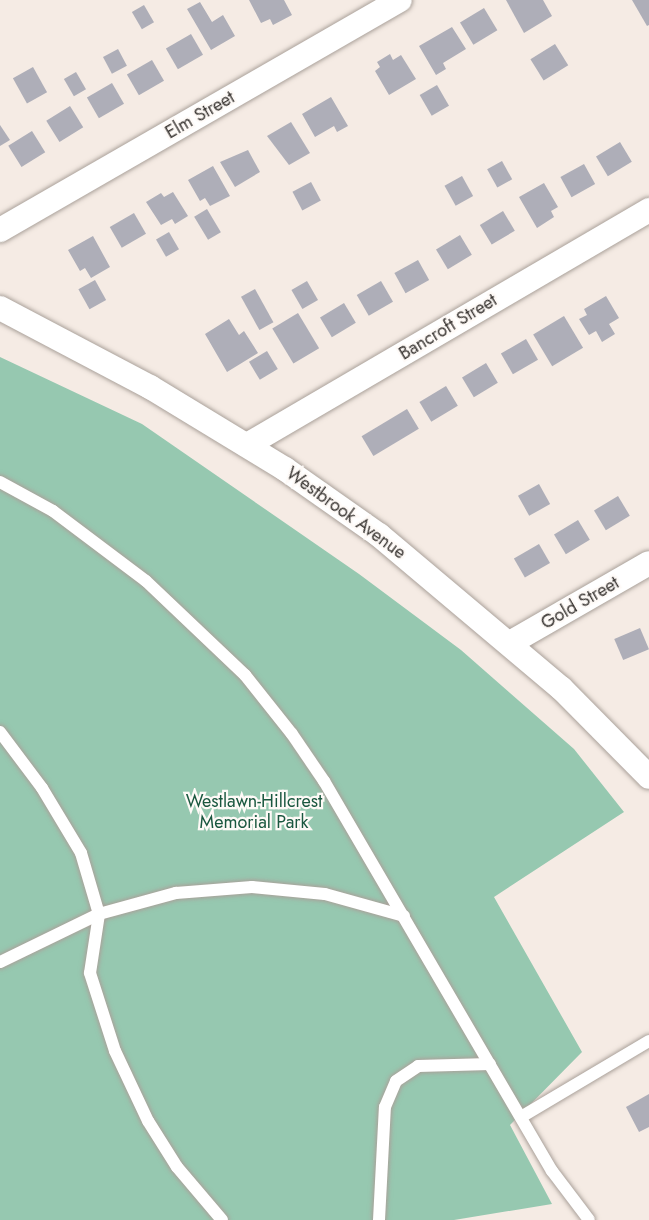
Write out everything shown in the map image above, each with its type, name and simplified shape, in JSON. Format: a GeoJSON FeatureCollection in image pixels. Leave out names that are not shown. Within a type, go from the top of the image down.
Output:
{"type":"FeatureCollection","features":[{"type":"Feature","properties":{"kind":"street","name":"Elm Street"},"geometry":{"type":"LineString","coordinates":[[0,230],[400,0]]}},
{"type":"Feature","properties":{"kind":"street","name":"Bancroft Street"},"geometry":{"type":"LineString","coordinates":[[247,445],[649,210]]}},
{"type":"Feature","properties":{"kind":"street","name":"Westbrook Avenue"},"geometry":{"type":"LineString","coordinates":[[0,308],[150,387],[247,445],[379,535],[510,643],[649,777]]}},
{"type":"Feature","properties":{"kind":"street","name":"Gold Street"},"geometry":{"type":"LineString","coordinates":[[510,643],[649,563]]}},
{"type":"Feature","properties":{"kind":"lane"},"geometry":{"type":"LineString","coordinates":[[0,482],[53,511],[101,544],[189,619],[244,675],[292,734],[324,781],[552,1171],[589,1220]]}},
{"type":"Feature","properties":{"kind":"lane"},"geometry":{"type":"LineString","coordinates":[[0,732],[42,788],[81,854],[99,914],[90,973],[115,1051],[148,1121],[177,1167],[222,1220]]}},
{"type":"Feature","properties":{"kind":"lane"},"geometry":{"type":"LineString","coordinates":[[0,962],[99,914],[176,893],[252,887],[325,894],[404,916]]}},
{"type":"Feature","properties":{"kind":"lane"},"geometry":{"type":"LineString","coordinates":[[521,1117],[649,1041]]}},
{"type":"Feature","properties":{"kind":"lane"},"geometry":{"type":"LineString","coordinates":[[379,1220],[385,1107],[396,1081],[418,1066],[490,1064]]}},
{"type":"Feature","properties":{"kind":"green space","name":"Westlawn-Hillcrest Memorial Park"},"geometry":{"type":"Polygon","coordinates":[[[0,357],[142,424],[359,574],[461,650],[574,749],[624,812],[494,897],[582,1052],[510,1125],[552,1204],[454,1220],[0,1220],[0,357]]]}},
{"type":"Feature","properties":{"kind":"building"},"geometry":{"type":"Polygon","coordinates":[[[249,0],[284,0],[292,15],[273,25],[270,19],[261,23],[249,0]]]}},
{"type":"Feature","properties":{"kind":"building"},"geometry":{"type":"Polygon","coordinates":[[[506,0],[543,0],[552,16],[524,33],[506,0]]]}},
{"type":"Feature","properties":{"kind":"building"},"geometry":{"type":"Polygon","coordinates":[[[632,0],[649,0],[649,25],[647,26],[632,0]]]}},
{"type":"Feature","properties":{"kind":"building"},"geometry":{"type":"Polygon","coordinates":[[[200,2],[212,22],[223,15],[235,36],[211,50],[187,9],[200,2]]]}},
{"type":"Feature","properties":{"kind":"building"},"geometry":{"type":"Polygon","coordinates":[[[144,5],[154,22],[142,29],[132,12],[144,5]]]}},
{"type":"Feature","properties":{"kind":"building"},"geometry":{"type":"Polygon","coordinates":[[[484,8],[497,30],[473,45],[460,22],[484,8]]]}},
{"type":"Feature","properties":{"kind":"building"},"geometry":{"type":"Polygon","coordinates":[[[452,27],[466,49],[443,63],[446,69],[436,75],[419,46],[452,27]]]}},
{"type":"Feature","properties":{"kind":"building"},"geometry":{"type":"Polygon","coordinates":[[[191,34],[203,55],[178,69],[166,48],[191,34]]]}},
{"type":"Feature","properties":{"kind":"building"},"geometry":{"type":"Polygon","coordinates":[[[555,44],[568,65],[544,81],[530,59],[555,44]]]}},
{"type":"Feature","properties":{"kind":"building"},"geometry":{"type":"Polygon","coordinates":[[[118,49],[127,66],[112,74],[103,57],[118,49]]]}},
{"type":"Feature","properties":{"kind":"building"},"geometry":{"type":"Polygon","coordinates":[[[390,54],[393,60],[401,55],[416,79],[389,95],[375,71],[380,67],[377,62],[390,54]]]}},
{"type":"Feature","properties":{"kind":"building"},"geometry":{"type":"Polygon","coordinates":[[[152,60],[164,81],[139,95],[127,74],[152,60]]]}},
{"type":"Feature","properties":{"kind":"building"},"geometry":{"type":"Polygon","coordinates":[[[33,67],[47,92],[27,104],[13,78],[33,67]]]}},
{"type":"Feature","properties":{"kind":"building"},"geometry":{"type":"Polygon","coordinates":[[[76,72],[86,89],[74,96],[64,79],[76,72]]]}},
{"type":"Feature","properties":{"kind":"building"},"geometry":{"type":"Polygon","coordinates":[[[112,83],[124,104],[99,118],[87,98],[112,83]]]}},
{"type":"Feature","properties":{"kind":"building"},"geometry":{"type":"Polygon","coordinates":[[[437,85],[449,106],[432,116],[420,95],[437,85]]]}},
{"type":"Feature","properties":{"kind":"building"},"geometry":{"type":"Polygon","coordinates":[[[331,97],[348,126],[337,132],[334,126],[315,137],[302,114],[331,97]]]}},
{"type":"Feature","properties":{"kind":"building"},"geometry":{"type":"Polygon","coordinates":[[[70,106],[83,127],[60,142],[46,121],[70,106]]]}},
{"type":"Feature","properties":{"kind":"building"},"geometry":{"type":"Polygon","coordinates":[[[291,122],[310,153],[289,165],[267,136],[291,122]]]}},
{"type":"Feature","properties":{"kind":"building"},"geometry":{"type":"Polygon","coordinates":[[[0,125],[10,140],[0,146],[0,125]]]}},
{"type":"Feature","properties":{"kind":"building"},"geometry":{"type":"Polygon","coordinates":[[[32,131],[45,152],[22,167],[8,146],[32,131]]]}},
{"type":"Feature","properties":{"kind":"building"},"geometry":{"type":"Polygon","coordinates":[[[620,142],[632,162],[608,176],[596,156],[620,142]]]}},
{"type":"Feature","properties":{"kind":"building"},"geometry":{"type":"Polygon","coordinates":[[[248,150],[260,172],[235,187],[220,162],[248,150]]]}},
{"type":"Feature","properties":{"kind":"building"},"geometry":{"type":"Polygon","coordinates":[[[502,161],[512,179],[497,188],[487,169],[502,161]]]}},
{"type":"Feature","properties":{"kind":"building"},"geometry":{"type":"Polygon","coordinates":[[[584,164],[595,184],[572,197],[560,177],[584,164]]]}},
{"type":"Feature","properties":{"kind":"building"},"geometry":{"type":"Polygon","coordinates":[[[213,166],[230,196],[210,206],[205,198],[200,201],[188,180],[213,166]]]}},
{"type":"Feature","properties":{"kind":"building"},"geometry":{"type":"Polygon","coordinates":[[[462,176],[473,196],[456,206],[445,186],[462,176]]]}},
{"type":"Feature","properties":{"kind":"building"},"geometry":{"type":"Polygon","coordinates":[[[311,182],[321,201],[302,210],[292,192],[311,182]]]}},
{"type":"Feature","properties":{"kind":"building"},"geometry":{"type":"Polygon","coordinates":[[[544,183],[558,207],[551,211],[554,217],[537,228],[519,197],[544,183]]]}},
{"type":"Feature","properties":{"kind":"building"},"geometry":{"type":"Polygon","coordinates":[[[173,192],[188,216],[175,224],[172,219],[161,225],[146,202],[161,193],[164,197],[173,192]]]}},
{"type":"Feature","properties":{"kind":"building"},"geometry":{"type":"Polygon","coordinates":[[[207,209],[221,232],[208,240],[194,217],[207,209]]]}},
{"type":"Feature","properties":{"kind":"building"},"geometry":{"type":"Polygon","coordinates":[[[503,211],[515,231],[492,245],[480,225],[503,211]]]}},
{"type":"Feature","properties":{"kind":"building"},"geometry":{"type":"Polygon","coordinates":[[[134,213],[146,234],[122,248],[110,227],[134,213]]]}},
{"type":"Feature","properties":{"kind":"building"},"geometry":{"type":"Polygon","coordinates":[[[169,232],[179,249],[166,257],[156,239],[169,232]]]}},
{"type":"Feature","properties":{"kind":"building"},"geometry":{"type":"Polygon","coordinates":[[[460,235],[472,255],[448,269],[436,249],[460,235]]]}},
{"type":"Feature","properties":{"kind":"building"},"geometry":{"type":"Polygon","coordinates":[[[93,236],[110,267],[91,278],[85,268],[80,271],[68,250],[93,236]]]}},
{"type":"Feature","properties":{"kind":"building"},"geometry":{"type":"Polygon","coordinates":[[[418,260],[429,280],[406,293],[394,273],[418,260]]]}},
{"type":"Feature","properties":{"kind":"building"},"geometry":{"type":"Polygon","coordinates":[[[95,280],[106,300],[90,309],[78,289],[95,280]]]}},
{"type":"Feature","properties":{"kind":"building"},"geometry":{"type":"Polygon","coordinates":[[[307,281],[318,300],[302,309],[291,290],[307,281]]]}},
{"type":"Feature","properties":{"kind":"building"},"geometry":{"type":"Polygon","coordinates":[[[381,281],[393,302],[369,316],[357,295],[381,281]]]}},
{"type":"Feature","properties":{"kind":"building"},"geometry":{"type":"Polygon","coordinates":[[[255,289],[273,322],[259,330],[241,297],[255,289]]]}},
{"type":"Feature","properties":{"kind":"building"},"geometry":{"type":"Polygon","coordinates":[[[606,296],[619,318],[609,324],[615,334],[602,342],[596,331],[589,335],[579,319],[587,315],[584,309],[606,296]]]}},
{"type":"Feature","properties":{"kind":"building"},"geometry":{"type":"Polygon","coordinates":[[[344,303],[356,323],[332,337],[320,317],[344,303]]]}},
{"type":"Feature","properties":{"kind":"building"},"geometry":{"type":"Polygon","coordinates":[[[298,313],[319,348],[293,364],[272,328],[298,313]]]}},
{"type":"Feature","properties":{"kind":"building"},"geometry":{"type":"Polygon","coordinates":[[[564,316],[583,348],[552,366],[533,335],[564,316]]]}},
{"type":"Feature","properties":{"kind":"building"},"geometry":{"type":"Polygon","coordinates":[[[229,319],[239,335],[244,331],[258,353],[227,372],[205,334],[229,319]]]}},
{"type":"Feature","properties":{"kind":"building"},"geometry":{"type":"Polygon","coordinates":[[[526,339],[538,360],[513,374],[501,354],[526,339]]]}},
{"type":"Feature","properties":{"kind":"building"},"geometry":{"type":"Polygon","coordinates":[[[267,351],[278,369],[260,380],[249,362],[267,351]]]}},
{"type":"Feature","properties":{"kind":"building"},"geometry":{"type":"Polygon","coordinates":[[[486,363],[498,383],[474,397],[462,377],[486,363]]]}},
{"type":"Feature","properties":{"kind":"building"},"geometry":{"type":"Polygon","coordinates":[[[446,386],[458,406],[431,422],[419,402],[446,386]]]}},
{"type":"Feature","properties":{"kind":"building"},"geometry":{"type":"Polygon","coordinates":[[[407,409],[419,429],[373,456],[362,436],[407,409]]]}},
{"type":"Feature","properties":{"kind":"building"},"geometry":{"type":"Polygon","coordinates":[[[539,484],[550,504],[529,516],[518,496],[539,484]]]}},
{"type":"Feature","properties":{"kind":"building"},"geometry":{"type":"Polygon","coordinates":[[[618,496],[630,516],[606,530],[594,510],[618,496]]]}},
{"type":"Feature","properties":{"kind":"building"},"geometry":{"type":"Polygon","coordinates":[[[578,520],[590,540],[566,554],[554,534],[578,520]]]}},
{"type":"Feature","properties":{"kind":"building"},"geometry":{"type":"Polygon","coordinates":[[[539,544],[550,563],[525,578],[514,558],[539,544]]]}},
{"type":"Feature","properties":{"kind":"building"},"geometry":{"type":"Polygon","coordinates":[[[640,628],[649,649],[623,660],[614,639],[640,628]]]}},
{"type":"Feature","properties":{"kind":"building"},"geometry":{"type":"Polygon","coordinates":[[[649,1094],[649,1127],[639,1132],[626,1107],[649,1094]]]}}]}
